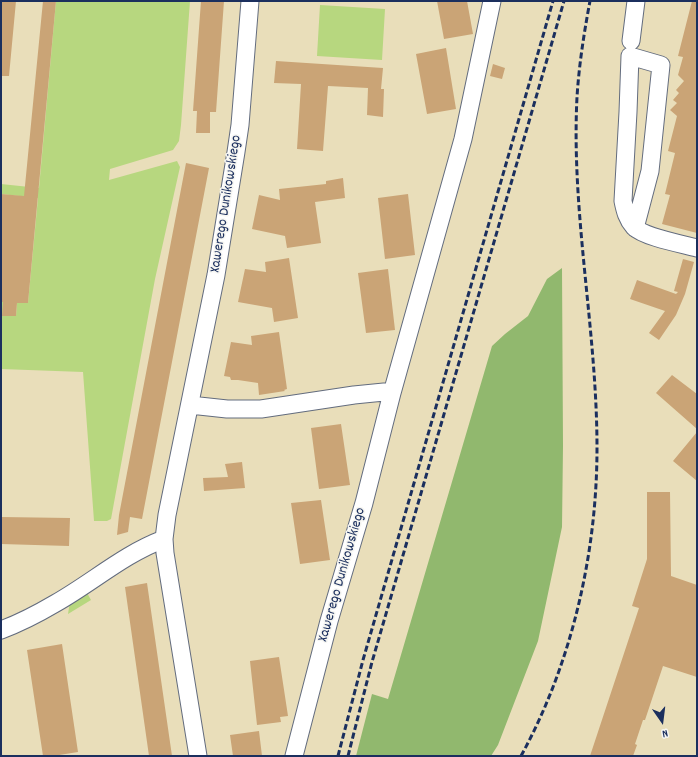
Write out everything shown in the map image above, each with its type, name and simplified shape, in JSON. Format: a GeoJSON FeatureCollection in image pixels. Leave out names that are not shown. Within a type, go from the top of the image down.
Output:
{"type":"FeatureCollection","features":[{"type":"Feature","properties":{"kind":"street","name":"Xawerego Dunikowskiego"},"geometry":{"type":"LineString","coordinates":[[198,756],[164,539],[167,514],[216,275],[236,152],[240,125],[250,1]]}},
{"type":"Feature","properties":{"kind":"street","name":"Xawerego Dunikowskiego"},"geometry":{"type":"LineString","coordinates":[[294,756],[329,621],[364,503],[392,394],[463,139],[492,1]]}},
{"type":"Feature","properties":{"kind":"street"},"geometry":{"type":"LineString","coordinates":[[631,41],[636,1]]}},
{"type":"Feature","properties":{"kind":"street"},"geometry":{"type":"LineString","coordinates":[[635,228],[650,171],[661,65],[630,56],[623,201],[626,215],[635,228],[646,234],[697,248]]}},
{"type":"Feature","properties":{"kind":"street"},"geometry":{"type":"LineString","coordinates":[[190,405],[227,409],[261,409],[354,395],[384,392],[392,394]]}},
{"type":"Feature","properties":{"kind":"street"},"geometry":{"type":"LineString","coordinates":[[1,630],[56,603],[124,559],[164,539]]}},
{"type":"Feature","properties":{"kind":"green space"},"geometry":{"type":"Polygon","coordinates":[[[56,1],[190,1],[179,141],[173,150],[110,169],[109,180],[177,161],[180,167],[155,279],[111,519],[107,521],[94,521],[83,372],[1,369],[1,302],[3,302],[3,316],[16,316],[17,303],[28,303],[38,198],[1,194],[1,184],[39,188],[56,1]]]}},
{"type":"Feature","properties":{"kind":"green space"},"geometry":{"type":"Polygon","coordinates":[[[320,5],[385,9],[382,60],[317,56],[320,5]]]}},
{"type":"Feature","properties":{"kind":"green space"},"geometry":{"type":"Polygon","coordinates":[[[562,268],[562,527],[538,641],[498,745],[491,756],[356,756],[372,694],[388,699],[492,346],[528,316],[547,279],[562,268]]]}},
{"type":"Feature","properties":{"kind":"green space"},"geometry":{"type":"Polygon","coordinates":[[[86,591],[91,600],[68,614],[70,601],[86,591]]]}},
{"type":"Feature","properties":{"kind":"building"},"geometry":{"type":"Polygon","coordinates":[[[1,1],[16,1],[9,76],[1,76],[1,1]]]}},
{"type":"Feature","properties":{"kind":"building"},"geometry":{"type":"Polygon","coordinates":[[[43,1],[56,1],[28,303],[17,303],[16,316],[2,316],[1,194],[24,196],[43,1]]]}},
{"type":"Feature","properties":{"kind":"building"},"geometry":{"type":"Polygon","coordinates":[[[201,1],[224,1],[216,112],[210,112],[210,133],[196,133],[197,111],[193,111],[201,1]]]}},
{"type":"Feature","properties":{"kind":"building"},"geometry":{"type":"Polygon","coordinates":[[[437,1],[467,1],[473,34],[444,39],[437,1]]]}},
{"type":"Feature","properties":{"kind":"building"},"geometry":{"type":"Polygon","coordinates":[[[692,1],[697,1],[697,233],[662,224],[670,195],[665,194],[675,153],[668,151],[677,116],[670,110],[677,103],[673,100],[679,93],[676,90],[684,81],[678,75],[683,57],[678,56],[692,1]]]}},
{"type":"Feature","properties":{"kind":"building"},"geometry":{"type":"Polygon","coordinates":[[[446,48],[456,109],[427,114],[416,54],[446,48]]]}},
{"type":"Feature","properties":{"kind":"building"},"geometry":{"type":"Polygon","coordinates":[[[276,61],[383,68],[381,89],[384,89],[383,117],[367,115],[368,88],[328,86],[323,151],[297,149],[301,84],[274,83],[276,61]]]}},
{"type":"Feature","properties":{"kind":"building"},"geometry":{"type":"Polygon","coordinates":[[[493,64],[505,68],[502,79],[490,76],[493,64]]]}},
{"type":"Feature","properties":{"kind":"building"},"geometry":{"type":"Polygon","coordinates":[[[186,163],[209,168],[142,519],[130,517],[128,532],[117,535],[119,515],[186,163]]]}},
{"type":"Feature","properties":{"kind":"building"},"geometry":{"type":"Polygon","coordinates":[[[343,178],[345,198],[315,202],[321,243],[287,248],[285,236],[252,229],[259,195],[280,200],[279,189],[326,184],[326,181],[343,178]]]}},
{"type":"Feature","properties":{"kind":"building"},"geometry":{"type":"Polygon","coordinates":[[[408,194],[415,255],[385,259],[378,198],[408,194]]]}},
{"type":"Feature","properties":{"kind":"building"},"geometry":{"type":"Polygon","coordinates":[[[289,258],[298,318],[274,322],[272,308],[238,302],[245,269],[266,272],[265,262],[289,258]]]}},
{"type":"Feature","properties":{"kind":"building"},"geometry":{"type":"Polygon","coordinates":[[[683,259],[694,262],[685,294],[676,315],[659,340],[649,333],[665,311],[630,299],[637,280],[676,294],[678,292],[674,291],[683,259]]]}},
{"type":"Feature","properties":{"kind":"building"},"geometry":{"type":"Polygon","coordinates":[[[388,269],[395,330],[366,333],[358,273],[388,269]]]}},
{"type":"Feature","properties":{"kind":"building"},"geometry":{"type":"Polygon","coordinates":[[[279,332],[287,389],[284,390],[285,391],[259,395],[258,383],[231,380],[230,377],[224,376],[231,342],[252,345],[251,336],[279,332]]]}},
{"type":"Feature","properties":{"kind":"building"},"geometry":{"type":"Polygon","coordinates":[[[672,375],[697,394],[697,429],[656,393],[672,375]]]}},
{"type":"Feature","properties":{"kind":"building"},"geometry":{"type":"Polygon","coordinates":[[[341,424],[350,485],[319,489],[311,428],[341,424]]]}},
{"type":"Feature","properties":{"kind":"building"},"geometry":{"type":"Polygon","coordinates":[[[697,432],[697,481],[673,461],[697,432]]]}},
{"type":"Feature","properties":{"kind":"building"},"geometry":{"type":"Polygon","coordinates":[[[242,462],[245,488],[204,491],[203,478],[228,477],[225,464],[242,462]]]}},
{"type":"Feature","properties":{"kind":"building"},"geometry":{"type":"Polygon","coordinates":[[[647,492],[670,492],[671,576],[697,585],[697,677],[663,666],[645,720],[643,720],[635,744],[637,745],[633,756],[590,756],[639,608],[632,606],[647,559],[647,492]]]}},
{"type":"Feature","properties":{"kind":"building"},"geometry":{"type":"Polygon","coordinates":[[[321,500],[330,560],[300,564],[291,503],[321,500]]]}},
{"type":"Feature","properties":{"kind":"building"},"geometry":{"type":"Polygon","coordinates":[[[1,517],[70,518],[69,546],[1,544],[1,517]]]}},
{"type":"Feature","properties":{"kind":"building"},"geometry":{"type":"Polygon","coordinates":[[[147,583],[172,756],[149,756],[125,587],[147,583]]]}},
{"type":"Feature","properties":{"kind":"building"},"geometry":{"type":"Polygon","coordinates":[[[62,644],[78,752],[43,756],[27,650],[62,644]]]}},
{"type":"Feature","properties":{"kind":"building"},"geometry":{"type":"Polygon","coordinates":[[[279,657],[288,716],[280,717],[281,722],[257,725],[250,661],[279,657]]]}},
{"type":"Feature","properties":{"kind":"building"},"geometry":{"type":"Polygon","coordinates":[[[259,731],[262,756],[233,756],[230,735],[259,731]]]}},
{"type":"Feature","properties":{"kind":"railway"},"geometry":{"type":"LineString","coordinates":[[338,756],[363,660],[553,1]]}},
{"type":"Feature","properties":{"kind":"railway"},"geometry":{"type":"LineString","coordinates":[[348,756],[372,662],[564,1]]}},
{"type":"Feature","properties":{"kind":"railway"},"geometry":{"type":"LineString","coordinates":[[521,756],[539,720],[554,683],[578,606],[586,567],[596,488],[596,404],[581,228],[576,141],[579,73],[590,1]]}}]}
